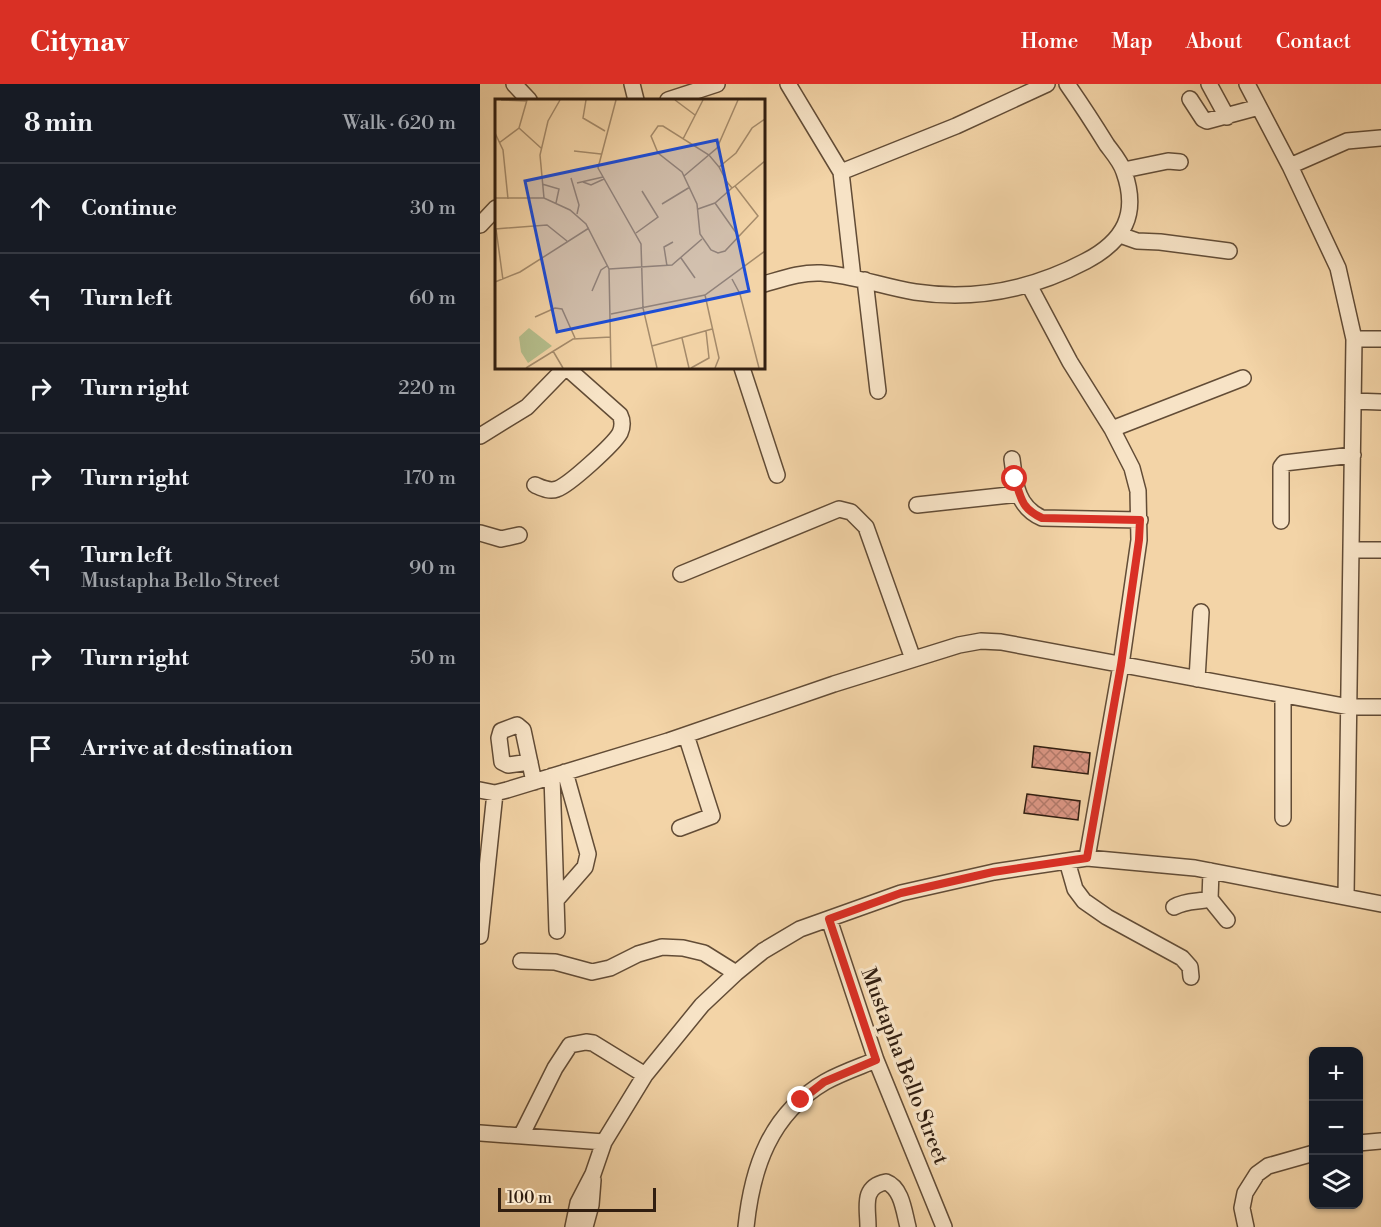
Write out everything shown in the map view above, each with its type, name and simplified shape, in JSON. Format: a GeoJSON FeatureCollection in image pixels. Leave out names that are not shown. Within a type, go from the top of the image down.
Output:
{"type":"FeatureCollection","features":[{"type":"Feature","properties":{"kind":"street"},"geometry":{"type":"LineString","coordinates":[[514,84],[528,99]]}},
{"type":"Feature","properties":{"kind":"street"},"geometry":{"type":"LineString","coordinates":[[632,84],[636,99]]}},
{"type":"Feature","properties":{"kind":"street"},"geometry":{"type":"LineString","coordinates":[[671,99],[717,84]]}},
{"type":"Feature","properties":{"kind":"street"},"geometry":{"type":"LineString","coordinates":[[788,84],[841,172],[878,391]]}},
{"type":"Feature","properties":{"kind":"street"},"geometry":{"type":"LineString","coordinates":[[841,172],[956,126],[1047,84]]}},
{"type":"Feature","properties":{"kind":"street"},"geometry":{"type":"LineString","coordinates":[[765,284],[794,275],[820,273],[916,292],[967,296],[1029,285],[1060,275],[1104,252],[1120,235],[1128,216],[1130,202],[1124,170],[1067,84]]}},
{"type":"Feature","properties":{"kind":"street"},"geometry":{"type":"LineString","coordinates":[[1209,84],[1227,117]]}},
{"type":"Feature","properties":{"kind":"street"},"geometry":{"type":"LineString","coordinates":[[1247,84],[1290,166],[1338,268],[1354,339],[1346,896]]}},
{"type":"Feature","properties":{"kind":"street"},"geometry":{"type":"LineString","coordinates":[[1190,99],[1203,119],[1207,121],[1259,107]]}},
{"type":"Feature","properties":{"kind":"street"},"geometry":{"type":"LineString","coordinates":[[1290,166],[1347,141],[1381,138]]}},
{"type":"Feature","properties":{"kind":"street"},"geometry":{"type":"LineString","coordinates":[[1124,170],[1168,161],[1180,162]]}},
{"type":"Feature","properties":{"kind":"street"},"geometry":{"type":"LineString","coordinates":[[480,225],[495,209]]}},
{"type":"Feature","properties":{"kind":"street"},"geometry":{"type":"LineString","coordinates":[[1120,235],[1149,243],[1160,242],[1229,251]]}},
{"type":"Feature","properties":{"kind":"street"},"geometry":{"type":"LineString","coordinates":[[1029,285],[1070,362],[1112,429],[1132,468],[1138,491],[1139,540],[1121,665],[1087,858]]}},
{"type":"Feature","properties":{"kind":"street"},"geometry":{"type":"LineString","coordinates":[[1354,339],[1381,339]]}},
{"type":"Feature","properties":{"kind":"street"},"geometry":{"type":"LineString","coordinates":[[480,436],[527,407],[565,369]]}},
{"type":"Feature","properties":{"kind":"street"},"geometry":{"type":"LineString","coordinates":[[535,485],[551,490],[560,488],[581,472],[619,435],[622,426],[620,415],[567,369]]}},
{"type":"Feature","properties":{"kind":"street"},"geometry":{"type":"LineString","coordinates":[[742,369],[777,476]]}},
{"type":"Feature","properties":{"kind":"street"},"geometry":{"type":"LineString","coordinates":[[1112,429],[1243,378]]}},
{"type":"Feature","properties":{"kind":"street"},"geometry":{"type":"LineString","coordinates":[[1353,401],[1381,402]]}},
{"type":"Feature","properties":{"kind":"street"},"geometry":{"type":"LineString","coordinates":[[1281,521],[1281,467],[1284,463],[1353,454]]}},
{"type":"Feature","properties":{"kind":"street"},"geometry":{"type":"LineString","coordinates":[[1012,459],[1019,494],[1030,513],[1042,518],[1140,520]]}},
{"type":"Feature","properties":{"kind":"street"},"geometry":{"type":"LineString","coordinates":[[917,505],[1019,494]]}},
{"type":"Feature","properties":{"kind":"street"},"geometry":{"type":"LineString","coordinates":[[681,574],[839,509],[851,512],[866,527],[913,659]]}},
{"type":"Feature","properties":{"kind":"street"},"geometry":{"type":"LineString","coordinates":[[480,533],[501,539],[519,535]]}},
{"type":"Feature","properties":{"kind":"street"},"geometry":{"type":"LineString","coordinates":[[1351,550],[1381,550]]}},
{"type":"Feature","properties":{"kind":"street"},"geometry":{"type":"LineString","coordinates":[[1197,679],[1201,612]]}},
{"type":"Feature","properties":{"kind":"street"},"geometry":{"type":"LineString","coordinates":[[480,936],[487,791],[534,782],[686,735],[959,645],[981,641],[1001,642],[1349,707],[1381,707]]}},
{"type":"Feature","properties":{"kind":"street"},"geometry":{"type":"LineString","coordinates":[[1283,695],[1283,818]]}},
{"type":"Feature","properties":{"kind":"street"},"geometry":{"type":"LineString","coordinates":[[680,828],[712,816],[686,735]]}},
{"type":"Feature","properties":{"kind":"street"},"geometry":{"type":"LineString","coordinates":[[530,762],[534,782]]}},
{"type":"Feature","properties":{"kind":"street"},"geometry":{"type":"LineString","coordinates":[[557,899],[585,867],[588,860],[573,802],[559,774]]}},
{"type":"Feature","properties":{"kind":"street"},"geometry":{"type":"LineString","coordinates":[[557,932],[554,808],[559,774]]}},
{"type":"Feature","properties":{"kind":"street"},"geometry":{"type":"LineString","coordinates":[[554,808],[573,802]]}},
{"type":"Feature","properties":{"kind":"street"},"geometry":{"type":"LineString","coordinates":[[573,1227],[578,1203],[593,1174],[604,1142],[645,1075],[702,1005],[735,973],[763,951],[800,929],[901,893],[993,872],[1087,858],[1211,871],[1381,904]]}},
{"type":"Feature","properties":{"kind":"street"},"geometry":{"type":"LineString","coordinates":[[1067,861],[1075,889],[1084,901],[1107,917],[1182,957],[1190,967],[1191,977]]}},
{"type":"Feature","properties":{"kind":"street"},"geometry":{"type":"LineString","coordinates":[[1211,871],[1210,899],[1227,920]]}},
{"type":"Feature","properties":{"kind":"street"},"geometry":{"type":"LineString","coordinates":[[1174,907],[1183,902],[1200,902],[1210,899]]}},
{"type":"Feature","properties":{"kind":"street","name":"Mustapha Bello Street"},"geometry":{"type":"LineString","coordinates":[[829,919],[876,1060],[944,1227]]}},
{"type":"Feature","properties":{"kind":"street"},"geometry":{"type":"LineString","coordinates":[[521,962],[555,962],[592,972],[610,968],[638,954],[662,947],[683,948],[704,953],[735,973]]}},
{"type":"Feature","properties":{"kind":"street"},"geometry":{"type":"LineString","coordinates":[[521,1136],[555,1068],[570,1045],[593,1043],[645,1075]]}},
{"type":"Feature","properties":{"kind":"street"},"geometry":{"type":"LineString","coordinates":[[746,1227],[749,1196],[760,1156],[779,1125],[801,1100],[824,1082],[876,1060]]}},
{"type":"Feature","properties":{"kind":"street"},"geometry":{"type":"LineString","coordinates":[[480,1133],[604,1142]]}},
{"type":"Feature","properties":{"kind":"street"},"geometry":{"type":"LineString","coordinates":[[1363,1143],[1381,1141]]}},
{"type":"Feature","properties":{"kind":"street"},"geometry":{"type":"LineString","coordinates":[[1246,1227],[1242,1209],[1245,1193],[1257,1174],[1268,1166],[1309,1154]]}},
{"type":"Feature","properties":{"kind":"street"},"geometry":{"type":"LineString","coordinates":[[585,1227],[591,1205],[593,1174]]}},
{"type":"Feature","properties":{"kind":"street"},"geometry":{"type":"LineString","coordinates":[[868,1227],[867,1198],[869,1192],[873,1186],[886,1182],[892,1184],[898,1192],[908,1227]]}},
{"type":"Feature","properties":{"kind":"building"},"geometry":{"type":"Polygon","coordinates":[[[1034,746],[1090,753],[1088,774],[1032,767],[1034,746]]]}},
{"type":"Feature","properties":{"kind":"building"},"geometry":{"type":"Polygon","coordinates":[[[1027,794],[1080,801],[1078,820],[1024,813],[1027,794]]]}},
{"type":"Feature","properties":{"kind":"route"},"geometry":{"type":"LineString","coordinates":[[801,1100],[824,1082],[876,1060],[829,919],[901,893],[993,872],[1087,858],[1121,665],[1140,520],[1042,518],[1030,513],[1022,502],[1015,479]]}}]}
